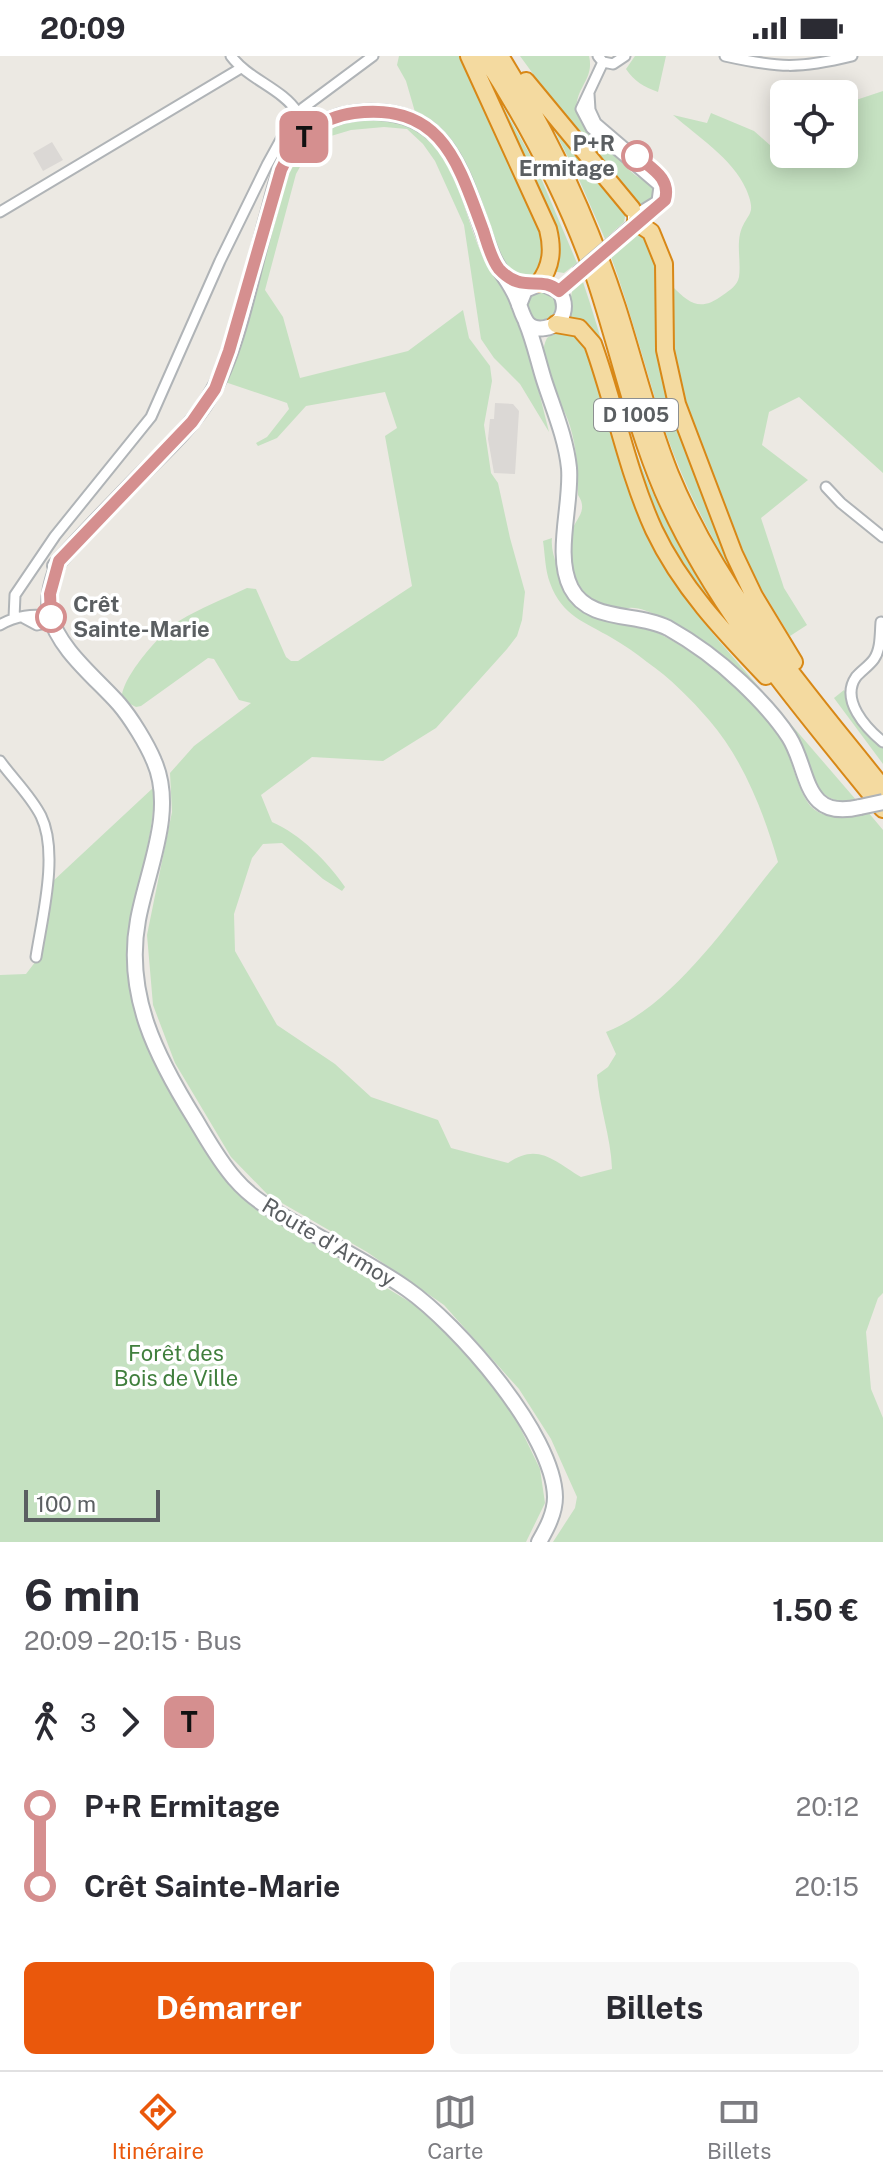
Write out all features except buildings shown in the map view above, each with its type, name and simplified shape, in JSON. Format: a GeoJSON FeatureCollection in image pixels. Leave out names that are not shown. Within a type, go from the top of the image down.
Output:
{"type":"FeatureCollection","features":[{"type":"Feature","properties":{"kind":"highway"},"geometry":{"type":"LineString","coordinates":[[469,56],[548,229],[550,259],[546,273],[535,284]]}},
{"type":"Feature","properties":{"kind":"highway","name":"D 1005"},"geometry":{"type":"LineString","coordinates":[[484,56],[537,145],[572,219],[593,275],[651,460],[679,524],[713,586],[745,635],[883,809]]}},
{"type":"Feature","properties":{"kind":"highway","name":"D 1005"},"geometry":{"type":"LineString","coordinates":[[503,56],[651,232],[663,257],[666,279],[664,336],[669,378],[728,540],[754,596],[835,728]]}},
{"type":"Feature","properties":{"kind":"highway","name":"D 1005"},"geometry":{"type":"LineString","coordinates":[[503,56],[549,140],[586,220],[618,309],[653,428],[688,512],[720,573],[747,614],[883,788]]}},
{"type":"Feature","properties":{"kind":"highway","name":"D 1005"},"geometry":{"type":"LineString","coordinates":[[552,326],[575,326],[591,339],[648,516],[684,582],[719,627],[834,748]]}},
{"type":"Feature","properties":{"kind":"main road"},"geometry":{"type":"LineString","coordinates":[[47,620],[45,583],[59,561],[176,439],[209,398],[229,351],[281,170],[295,146],[315,127],[340,116],[367,112],[394,113],[427,127],[440,138],[455,159],[500,269],[526,322],[569,464],[564,558],[568,582],[575,594],[585,605],[598,611],[646,620],[669,629],[744,684],[788,735],[814,797],[836,809],[883,802]]}},
{"type":"Feature","properties":{"kind":"main road"},"geometry":{"type":"LineString","coordinates":[[559,291],[612,245],[635,215]]}},
{"type":"Feature","properties":{"kind":"main road"},"geometry":{"type":"LineString","coordinates":[[500,269],[516,281],[548,284],[559,291],[565,306],[562,316],[541,340],[539,362]]}},
{"type":"Feature","properties":{"kind":"main road"},"geometry":{"type":"LineString","coordinates":[[519,305],[521,295],[535,284]]}},
{"type":"Feature","properties":{"kind":"main road"},"geometry":{"type":"LineString","coordinates":[[526,322],[535,327],[552,326]]}},
{"type":"Feature","properties":{"kind":"main road","name":"Route d'Armoy"},"geometry":{"type":"LineString","coordinates":[[47,620],[59,651],[138,735],[154,760],[162,790],[160,825],[135,941],[144,1019],[160,1061],[216,1154],[242,1186],[270,1208],[393,1280],[421,1300],[514,1401],[537,1440],[553,1485],[554,1507],[539,1542]]}},
{"type":"Feature","properties":{"kind":"street"},"geometry":{"type":"LineString","coordinates":[[231,56],[241,68],[291,104],[298,113]]}},
{"type":"Feature","properties":{"kind":"street"},"geometry":{"type":"LineString","coordinates":[[19,618],[15,595],[55,536],[151,417],[233,234],[267,165],[298,113],[373,56]]}},
{"type":"Feature","properties":{"kind":"street"},"geometry":{"type":"LineString","coordinates":[[625,56],[618,63],[600,59],[589,91],[590,110],[596,123],[659,175],[667,187],[662,204],[635,215]]}},
{"type":"Feature","properties":{"kind":"street"},"geometry":{"type":"LineString","coordinates":[[725,56],[772,66],[796,67],[852,56]]}},
{"type":"Feature","properties":{"kind":"street"},"geometry":{"type":"LineString","coordinates":[[0,212],[241,68]]}},
{"type":"Feature","properties":{"kind":"street"},"geometry":{"type":"LineString","coordinates":[[826,487],[883,537]]}},
{"type":"Feature","properties":{"kind":"street"},"geometry":{"type":"LineString","coordinates":[[0,625],[19,618],[47,620]]}},
{"type":"Feature","properties":{"kind":"street"},"geometry":{"type":"LineString","coordinates":[[881,622],[874,659],[857,676],[851,691],[857,713],[883,742]]}},
{"type":"Feature","properties":{"kind":"street"},"geometry":{"type":"LineString","coordinates":[[0,761],[38,811],[47,835],[48,865],[36,957]]}},
{"type":"Feature","properties":{"kind":"shaded area"},"geometry":{"type":"Polygon","coordinates":[[[52,142],[63,160],[43,171],[33,153],[52,142]]]}},
{"type":"Feature","properties":{"kind":"shaded area"},"geometry":{"type":"Polygon","coordinates":[[[495,403],[513,404],[519,411],[515,474],[494,473],[488,439],[495,403]]]}},
{"type":"Feature","properties":{"kind":"green space"},"geometry":{"type":"Polygon","coordinates":[[[399,56],[461,56],[539,225],[542,251],[537,277],[519,278],[505,267],[462,160],[434,125],[415,112],[406,81],[397,65],[399,56]]]}},
{"type":"Feature","properties":{"kind":"green space"},"geometry":{"type":"Polygon","coordinates":[[[520,56],[589,56],[589,71],[578,96],[579,117],[586,129],[632,172],[653,186],[654,198],[642,205],[634,204],[630,198],[632,196],[566,119],[520,56]]]}},
{"type":"Feature","properties":{"kind":"green space"},"geometry":{"type":"Polygon","coordinates":[[[635,56],[666,56],[658,92],[640,83],[626,69],[635,56]]]}},
{"type":"Feature","properties":{"kind":"green space"},"geometry":{"type":"Polygon","coordinates":[[[490,83],[535,164],[577,263],[564,273],[551,271],[553,266],[490,83]]]}},
{"type":"Feature","properties":{"kind":"green space"},"geometry":{"type":"Polygon","coordinates":[[[883,91],[883,473],[799,397],[769,412],[762,445],[808,480],[761,518],[784,588],[807,625],[790,636],[753,575],[715,480],[712,481],[682,400],[671,357],[672,286],[696,304],[715,300],[733,288],[739,277],[740,234],[751,205],[746,189],[732,167],[673,115],[707,123],[711,113],[754,131],[770,145],[770,168],[858,168],[858,99],[883,91]]]}},
{"type":"Feature","properties":{"kind":"green space"},"geometry":{"type":"Polygon","coordinates":[[[545,112],[626,212],[624,222],[605,239],[577,175],[545,112]]]}},
{"type":"Feature","properties":{"kind":"green space"},"geometry":{"type":"Polygon","coordinates":[[[352,120],[386,120],[411,126],[430,138],[444,155],[481,252],[522,318],[549,432],[520,384],[494,358],[481,339],[464,225],[435,161],[423,144],[407,129],[384,127],[351,130],[321,139],[310,149],[296,174],[265,290],[283,317],[300,378],[408,351],[463,310],[469,338],[490,366],[492,381],[484,425],[491,473],[498,483],[525,592],[517,636],[436,728],[383,761],[312,757],[261,795],[272,822],[313,850],[345,887],[342,891],[323,879],[282,843],[263,844],[252,858],[234,914],[235,951],[277,1025],[335,1064],[371,1097],[438,1120],[451,1148],[508,1163],[528,1154],[546,1156],[581,1177],[612,1169],[597,1075],[608,1067],[616,1054],[606,1032],[655,1002],[678,981],[778,862],[751,787],[721,735],[695,704],[664,675],[625,646],[568,611],[548,578],[543,541],[552,538],[554,557],[565,589],[682,646],[733,683],[778,732],[799,785],[815,810],[834,817],[868,812],[883,830],[883,1293],[878,1298],[866,1332],[871,1389],[883,1418],[883,1542],[553,1542],[575,1508],[577,1497],[551,1439],[519,1389],[444,1305],[367,1252],[268,1195],[231,1157],[175,1063],[153,1005],[147,935],[172,812],[170,773],[194,746],[251,703],[239,700],[214,659],[208,658],[136,707],[122,700],[134,669],[172,626],[247,588],[256,589],[286,657],[298,661],[412,586],[385,436],[397,428],[385,392],[306,406],[277,438],[258,446],[256,443],[267,437],[289,409],[287,403],[225,382],[287,169],[314,137],[330,127],[352,120]]]}},
{"type":"Feature","properties":{"kind":"green space"},"geometry":{"type":"Polygon","coordinates":[[[637,234],[645,235],[656,252],[660,336],[746,596],[683,478],[610,254],[637,234]]]}},
{"type":"Feature","properties":{"kind":"green space"},"geometry":{"type":"Polygon","coordinates":[[[582,279],[641,465],[669,526],[723,622],[702,600],[655,523],[597,343],[566,320],[573,287],[582,279]]]}},
{"type":"Feature","properties":{"kind":"green space"},"geometry":{"type":"Polygon","coordinates":[[[542,290],[553,295],[558,306],[553,317],[542,322],[531,317],[526,306],[531,295],[542,290]]]}},
{"type":"Feature","properties":{"kind":"green space"},"geometry":{"type":"Polygon","coordinates":[[[558,330],[585,338],[673,578],[714,635],[857,801],[840,801],[820,790],[802,744],[791,726],[748,678],[717,652],[648,611],[628,608],[617,611],[600,606],[577,586],[570,568],[569,553],[571,533],[582,506],[578,495],[576,452],[570,426],[544,360],[547,338],[558,330]]]}},
{"type":"Feature","properties":{"kind":"green space"},"geometry":{"type":"Polygon","coordinates":[[[844,690],[883,745],[883,764],[834,698],[844,690]]]}},
{"type":"Feature","properties":{"kind":"green space","name":"Forêt des Bois de Ville"},"geometry":{"type":"Polygon","coordinates":[[[154,787],[151,824],[133,915],[130,962],[136,1013],[152,1058],[211,1159],[250,1205],[423,1310],[486,1377],[513,1413],[540,1469],[545,1503],[526,1542],[0,1542],[0,975],[26,974],[42,953],[52,882],[154,787]]]}},
{"type":"Feature","properties":{"kind":"bus line","name":"T"},"geometry":{"type":"LineString","coordinates":[[51,617],[50,594],[59,561],[192,422],[215,389],[224,368],[281,170],[295,146],[315,127],[349,113],[367,112],[394,113],[420,122],[440,138],[455,159],[491,254],[500,269],[519,283],[531,286],[545,283],[559,291],[665,200],[667,187],[663,178],[637,156]]}},
{"type":"Feature","properties":{"kind":"place","name":"P+R Ermitage"},"geometry":{"type":"Point","coordinates":[637,156]}},
{"type":"Feature","properties":{"kind":"place","name":"Crêt Sainte-Marie"},"geometry":{"type":"Point","coordinates":[51,617]}}]}
